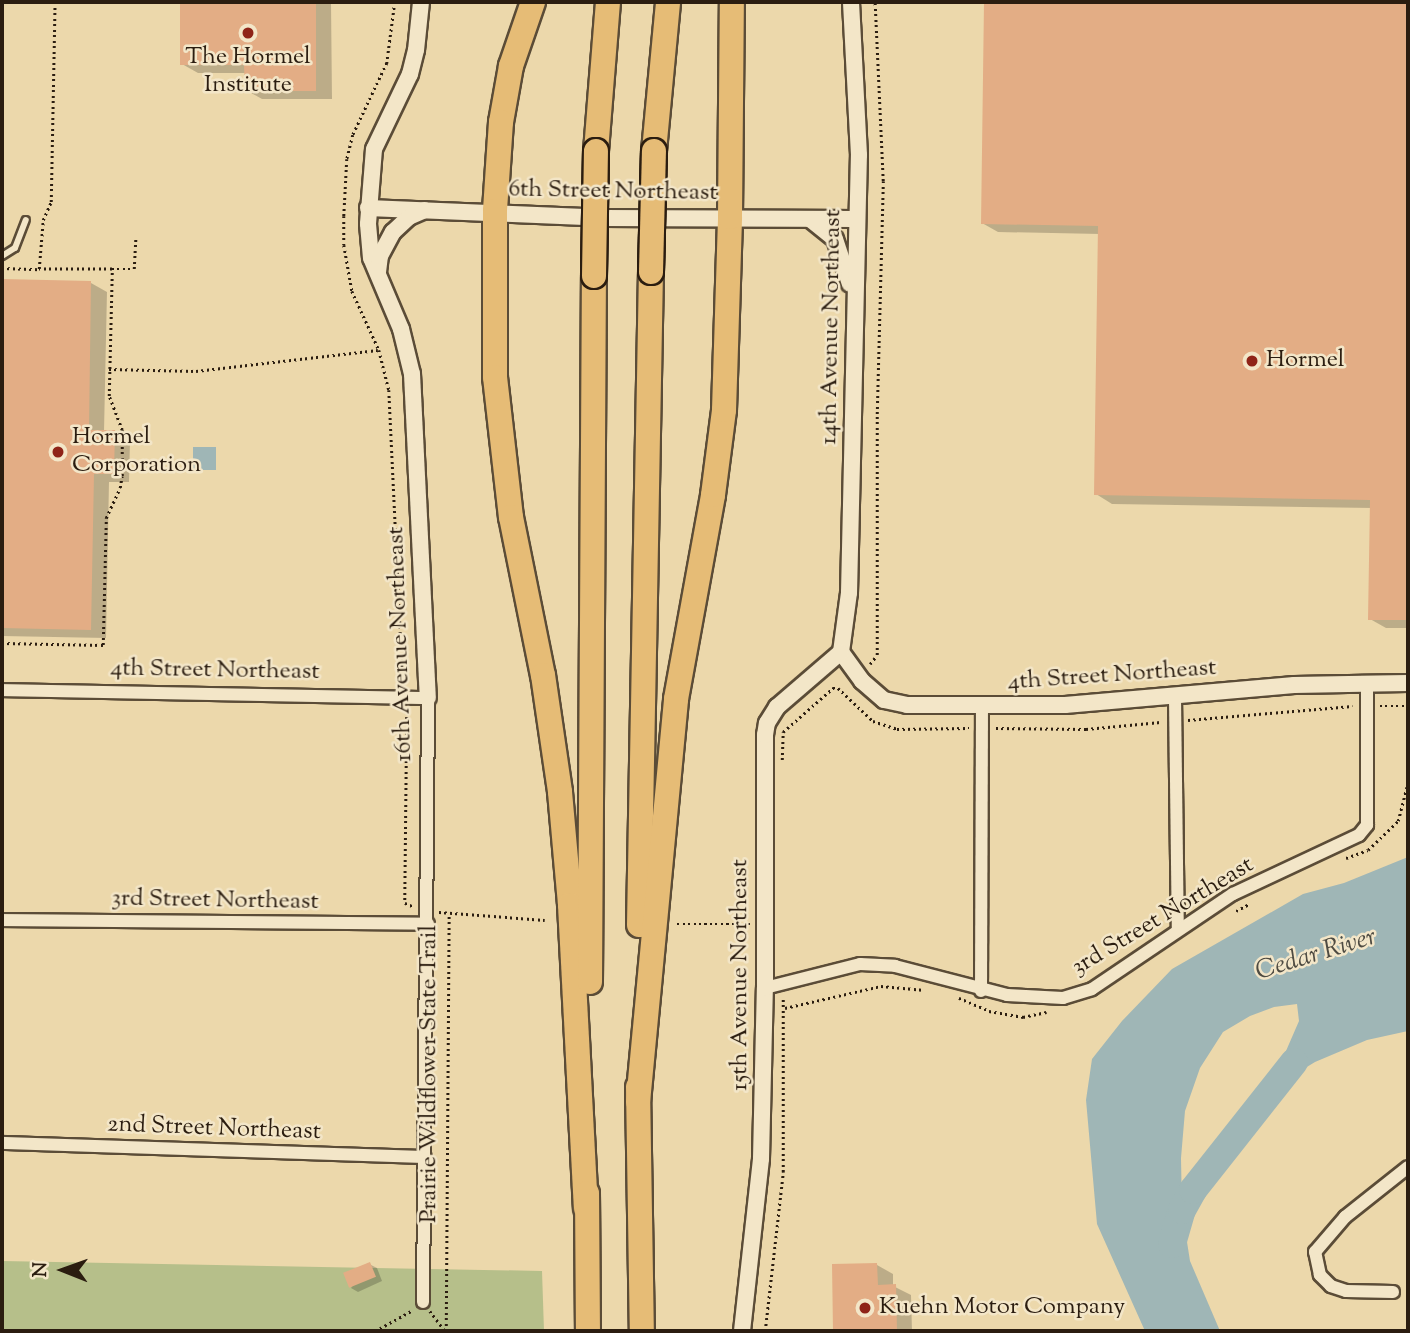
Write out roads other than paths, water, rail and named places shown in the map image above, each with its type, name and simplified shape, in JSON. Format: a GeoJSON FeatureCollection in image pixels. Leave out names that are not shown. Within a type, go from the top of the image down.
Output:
{"type":"FeatureCollection","features":[{"type":"Feature","properties":{"kind":"highway"},"geometry":{"type":"LineString","coordinates":[[533,2],[515,50],[505,89],[495,212],[494,312],[498,423],[511,517],[543,675],[560,792],[570,905],[586,1208]]}},
{"type":"Feature","properties":{"kind":"highway"},"geometry":{"type":"LineString","coordinates":[[588,1331],[586,1208],[594,275],[596,151],[608,2]]}},
{"type":"Feature","properties":{"kind":"highway"},"geometry":{"type":"LineString","coordinates":[[642,1331],[638,1102],[639,854],[654,151],[668,2]]}},
{"type":"Feature","properties":{"kind":"highway"},"geometry":{"type":"LineString","coordinates":[[638,1102],[676,699],[713,495],[724,410],[730,218],[732,2]]}},
{"type":"Feature","properties":{"kind":"street","name":"16th Avenue Northeast"},"geometry":{"type":"LineString","coordinates":[[421,2],[416,50],[410,74],[374,149],[368,208],[371,258],[401,329],[412,374],[428,698],[423,1303]]}},
{"type":"Feature","properties":{"kind":"street","name":"14th Avenue Northeast"},"geometry":{"type":"LineString","coordinates":[[841,652],[849,593],[857,219],[857,101],[851,2]]}},
{"type":"Feature","properties":{"kind":"street","name":"6th Street Northeast"},"geometry":{"type":"LineString","coordinates":[[368,208],[568,217],[857,219]]}},
{"type":"Feature","properties":{"kind":"street"},"geometry":{"type":"LineString","coordinates":[[378,278],[380,256],[393,232],[409,217],[431,209]]}},
{"type":"Feature","properties":{"kind":"street"},"geometry":{"type":"LineString","coordinates":[[808,218],[835,239],[843,254],[855,311]]}},
{"type":"Feature","properties":{"kind":"street","name":"4th Street Northeast"},"geometry":{"type":"LineString","coordinates":[[841,652],[862,681],[884,700],[907,705],[982,707],[1175,698],[1247,689],[1367,682],[1408,683]]}},
{"type":"Feature","properties":{"kind":"street","name":"15th Avenue Northeast"},"geometry":{"type":"LineString","coordinates":[[741,1331],[761,1159],[766,723],[777,707],[841,652]]}},
{"type":"Feature","properties":{"kind":"street","name":"3rd Street Northeast"},"geometry":{"type":"LineString","coordinates":[[765,988],[860,964],[895,966],[981,991],[1041,998],[1063,998],[1092,989],[1233,894],[1359,835],[1367,825],[1367,682]]}},
{"type":"Feature","properties":{"kind":"street","name":"4th Street Northeast"},"geometry":{"type":"LineString","coordinates":[[2,690],[428,698]]}},
{"type":"Feature","properties":{"kind":"street"},"geometry":{"type":"LineString","coordinates":[[1175,698],[1178,930]]}},
{"type":"Feature","properties":{"kind":"street"},"geometry":{"type":"LineString","coordinates":[[981,991],[982,707]]}},
{"type":"Feature","properties":{"kind":"street","name":"3rd Street Northeast"},"geometry":{"type":"LineString","coordinates":[[2,920],[428,918]]}},
{"type":"Feature","properties":{"kind":"street","name":"2nd Street Northeast"},"geometry":{"type":"LineString","coordinates":[[2,1143],[425,1157]]}},
{"type":"Feature","properties":{"kind":"street"},"geometry":{"type":"LineString","coordinates":[[1393,1292],[1346,1292],[1331,1286],[1320,1275],[1315,1252],[1345,1217],[1408,1167]]}},
{"type":"Feature","properties":{"kind":"lane"},"geometry":{"type":"LineString","coordinates":[[2,256],[15,248],[26,220]]}},
{"type":"Feature","properties":{"kind":"water"},"geometry":{"type":"Polygon","coordinates":[[[193,447],[216,447],[216,470],[193,470],[193,447]]]}},
{"type":"Feature","properties":{"kind":"water"},"geometry":{"type":"Polygon","coordinates":[[[1408,857],[1408,1031],[1367,1040],[1315,1062],[1269,1090],[1299,1021],[1297,1004],[1274,1007],[1250,1016],[1223,1032],[1200,1068],[1185,1111],[1181,1158],[1182,1210],[1190,1261],[1220,1331],[1145,1331],[1097,1224],[1086,1100],[1092,1059],[1122,1021],[1172,969],[1303,894],[1344,883],[1408,857]]]}},
{"type":"Feature","properties":{"kind":"waterway","name":"Cedar River"},"geometry":{"type":"LineString","coordinates":[[1172,1244],[1182,1210],[1193,1190],[1294,1062]]}},
{"type":"Feature","properties":{"kind":"place","name":"The Hormel Institute"},"geometry":{"type":"Point","coordinates":[248,33]}},
{"type":"Feature","properties":{"kind":"place","name":"Hormel"},"geometry":{"type":"Point","coordinates":[1252,361]}},
{"type":"Feature","properties":{"kind":"place","name":"Hormel Corporation"},"geometry":{"type":"Point","coordinates":[58,452]}},
{"type":"Feature","properties":{"kind":"place","name":"Kuehn Motor Company"},"geometry":{"type":"Point","coordinates":[865,1308]}}]}
